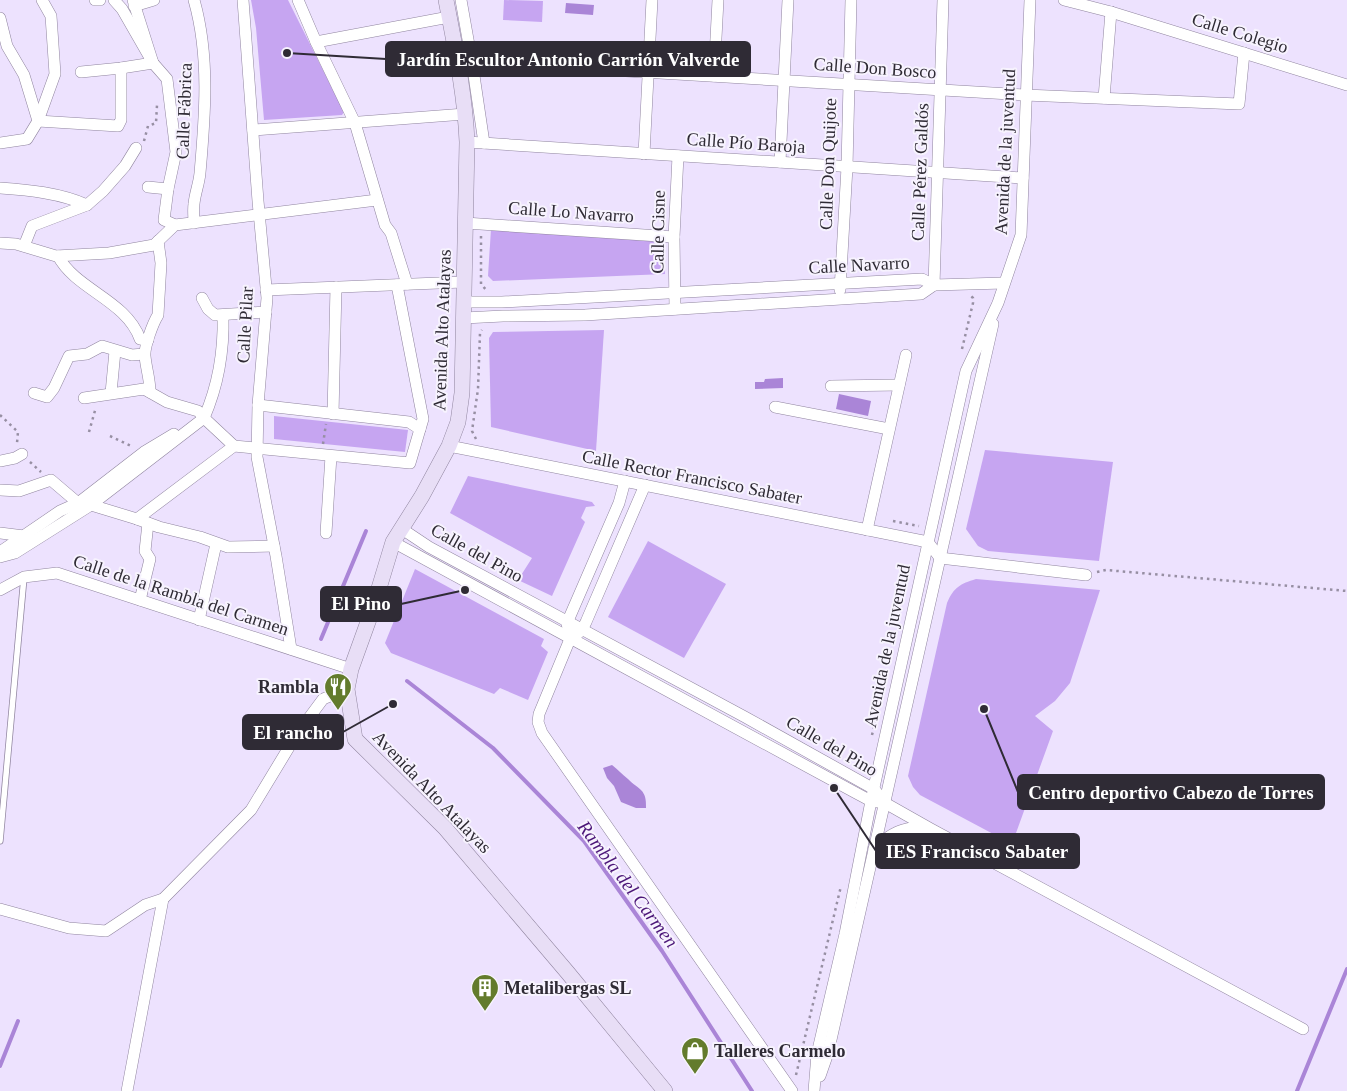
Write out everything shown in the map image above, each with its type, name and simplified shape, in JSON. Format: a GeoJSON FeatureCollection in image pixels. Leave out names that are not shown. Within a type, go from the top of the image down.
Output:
{"type":"FeatureCollection","features":[{"type":"Feature","properties":{"kind":"main road","name":"Avenida Alto Atalayas"},"geometry":{"type":"LineString","coordinates":[[446,0],[449,17],[465,61],[467,142],[462,393],[458,422],[449,446],[394,542],[351,669],[347,689],[355,739],[445,828],[665,1091]]}},
{"type":"Feature","properties":{"kind":"street"},"geometry":{"type":"LineString","coordinates":[[0,143],[28,139],[38,121],[55,74],[51,16],[42,0]]}},
{"type":"Feature","properties":{"kind":"street"},"geometry":{"type":"LineString","coordinates":[[95,0],[100,0]]}},
{"type":"Feature","properties":{"kind":"street"},"geometry":{"type":"LineString","coordinates":[[114,0],[122,10],[153,63],[167,79],[176,152],[164,220],[176,225],[378,200]]}},
{"type":"Feature","properties":{"kind":"street"},"geometry":{"type":"LineString","coordinates":[[153,63],[133,3],[154,0]]}},
{"type":"Feature","properties":{"kind":"street","name":"Calle Fábrica"},"geometry":{"type":"LineString","coordinates":[[194,0],[202,40],[204,127],[200,176],[193,205],[194,223]]}},
{"type":"Feature","properties":{"kind":"street","name":"Calle Pilar"},"geometry":{"type":"LineString","coordinates":[[243,0],[266,290],[266,312],[258,405],[257,457],[291,649]]}},
{"type":"Feature","properties":{"kind":"street"},"geometry":{"type":"LineString","coordinates":[[84,398],[144,390],[167,402],[198,410],[234,446],[410,463],[423,419],[402,285],[391,233],[385,225],[355,123],[298,0]]}},
{"type":"Feature","properties":{"kind":"street"},"geometry":{"type":"LineString","coordinates":[[460,0],[465,61],[484,143]]}},
{"type":"Feature","properties":{"kind":"street"},"geometry":{"type":"LineString","coordinates":[[644,154],[652,0]]}},
{"type":"Feature","properties":{"kind":"street"},"geometry":{"type":"LineString","coordinates":[[714,76],[718,0]]}},
{"type":"Feature","properties":{"kind":"street"},"geometry":{"type":"LineString","coordinates":[[780,162],[788,0]]}},
{"type":"Feature","properties":{"kind":"street","name":"Calle Don Quijote"},"geometry":{"type":"LineString","coordinates":[[840,299],[847,167],[851,0]]}},
{"type":"Feature","properties":{"kind":"street","name":"Calle Pérez Galdós"},"geometry":{"type":"LineString","coordinates":[[934,285],[943,0]]}},
{"type":"Feature","properties":{"kind":"street","name":"Avenida de la juventud"},"geometry":{"type":"LineString","coordinates":[[814,1091],[828,1053],[998,303],[1021,235],[1030,0]]}},
{"type":"Feature","properties":{"kind":"street","name":"Calle Colegio"},"geometry":{"type":"LineString","coordinates":[[1064,0],[1111,12],[1347,85]]}},
{"type":"Feature","properties":{"kind":"street"},"geometry":{"type":"LineString","coordinates":[[1104,98],[1111,12]]}},
{"type":"Feature","properties":{"kind":"street"},"geometry":{"type":"LineString","coordinates":[[316,42],[449,17]]}},
{"type":"Feature","properties":{"kind":"street"},"geometry":{"type":"LineString","coordinates":[[0,18],[7,46],[24,75],[38,121]]}},
{"type":"Feature","properties":{"kind":"street","name":"Calle Don Bosco"},"geometry":{"type":"LineString","coordinates":[[465,61],[1025,95],[1239,104],[1244,53]]}},
{"type":"Feature","properties":{"kind":"street"},"geometry":{"type":"LineString","coordinates":[[81,72],[153,63]]}},
{"type":"Feature","properties":{"kind":"street"},"geometry":{"type":"LineString","coordinates":[[38,121],[118,126],[120,120],[121,68]]}},
{"type":"Feature","properties":{"kind":"street"},"geometry":{"type":"LineString","coordinates":[[253,130],[465,114]]}},
{"type":"Feature","properties":{"kind":"street","name":"Calle Pío Baroja"},"geometry":{"type":"LineString","coordinates":[[467,142],[1023,178]]}},
{"type":"Feature","properties":{"kind":"street"},"geometry":{"type":"LineString","coordinates":[[24,246],[32,226],[87,205],[103,191],[125,166],[136,148]]}},
{"type":"Feature","properties":{"kind":"street","name":"Calle Cisne"},"geometry":{"type":"LineString","coordinates":[[675,310],[674,237],[678,156]]}},
{"type":"Feature","properties":{"kind":"street"},"geometry":{"type":"LineString","coordinates":[[148,186],[168,189]]}},
{"type":"Feature","properties":{"kind":"street"},"geometry":{"type":"LineString","coordinates":[[0,188],[25,189],[74,199],[87,205]]}},
{"type":"Feature","properties":{"kind":"street","name":"Calle Lo Navarro"},"geometry":{"type":"LineString","coordinates":[[465,223],[674,237]]}},
{"type":"Feature","properties":{"kind":"street"},"geometry":{"type":"LineString","coordinates":[[0,243],[24,246],[58,256],[109,253],[154,245],[176,225]]}},
{"type":"Feature","properties":{"kind":"street"},"geometry":{"type":"LineString","coordinates":[[150,392],[150,378],[144,354],[154,321],[158,315],[161,263],[158,241]]}},
{"type":"Feature","properties":{"kind":"street"},"geometry":{"type":"LineString","coordinates":[[58,256],[65,268],[136,326],[140,339],[148,340]]}},
{"type":"Feature","properties":{"kind":"street","name":"Calle Navarro"},"geometry":{"type":"LineString","coordinates":[[464,302],[502,302],[922,280],[934,285]]}},
{"type":"Feature","properties":{"kind":"street"},"geometry":{"type":"LineString","coordinates":[[266,290],[463,282]]}},
{"type":"Feature","properties":{"kind":"street"},"geometry":{"type":"LineString","coordinates":[[934,285],[1004,284]]}},
{"type":"Feature","properties":{"kind":"street","name":"Calle Navarro"},"geometry":{"type":"LineString","coordinates":[[464,318],[585,315],[921,294],[934,285]]}},
{"type":"Feature","properties":{"kind":"street"},"geometry":{"type":"LineString","coordinates":[[330,413],[336,288]]}},
{"type":"Feature","properties":{"kind":"street"},"geometry":{"type":"LineString","coordinates":[[202,298],[208,309],[215,316],[266,312]]}},
{"type":"Feature","properties":{"kind":"street","name":"Avenida de la juventud"},"geometry":{"type":"LineString","coordinates":[[814,1091],[818,1054],[845,934],[871,801],[966,371],[998,303]]}},
{"type":"Feature","properties":{"kind":"street"},"geometry":{"type":"LineString","coordinates":[[0,557],[15,553],[90,505],[204,418],[213,398],[224,338],[223,315]]}},
{"type":"Feature","properties":{"kind":"street"},"geometry":{"type":"LineString","coordinates":[[34,393],[47,397],[54,388],[69,356],[87,354],[102,346],[132,355],[144,354]]}},
{"type":"Feature","properties":{"kind":"street"},"geometry":{"type":"LineString","coordinates":[[111,393],[115,351]]}},
{"type":"Feature","properties":{"kind":"street"},"geometry":{"type":"LineString","coordinates":[[867,530],[906,355]]}},
{"type":"Feature","properties":{"kind":"street"},"geometry":{"type":"LineString","coordinates":[[831,386],[899,385]]}},
{"type":"Feature","properties":{"kind":"street"},"geometry":{"type":"LineString","coordinates":[[258,405],[409,422],[420,429]]}},
{"type":"Feature","properties":{"kind":"street"},"geometry":{"type":"LineString","coordinates":[[775,407],[889,429]]}},
{"type":"Feature","properties":{"kind":"street"},"geometry":{"type":"LineString","coordinates":[[0,552],[60,511],[78,503],[144,452],[174,434],[181,436]]}},
{"type":"Feature","properties":{"kind":"street"},"geometry":{"type":"LineString","coordinates":[[940,558],[936,540],[951,438]]}},
{"type":"Feature","properties":{"kind":"street"},"geometry":{"type":"LineString","coordinates":[[137,519],[234,446]]}},
{"type":"Feature","properties":{"kind":"street","name":"Calle Rector Francisco Sabater"},"geometry":{"type":"LineString","coordinates":[[449,446],[928,542]]}},
{"type":"Feature","properties":{"kind":"street"},"geometry":{"type":"LineString","coordinates":[[326,455],[326,533]]}},
{"type":"Feature","properties":{"kind":"street"},"geometry":{"type":"LineString","coordinates":[[0,462],[19,456]]}},
{"type":"Feature","properties":{"kind":"street"},"geometry":{"type":"LineString","coordinates":[[0,490],[19,491],[51,480],[78,503]]}},
{"type":"Feature","properties":{"kind":"street"},"geometry":{"type":"LineString","coordinates":[[570,639],[567,623],[619,503],[625,481]]}},
{"type":"Feature","properties":{"kind":"street"},"geometry":{"type":"LineString","coordinates":[[645,485],[582,630],[570,639],[539,714],[538,722],[542,733],[792,1091]]}},
{"type":"Feature","properties":{"kind":"street"},"geometry":{"type":"LineString","coordinates":[[90,505],[228,547],[274,546]]}},
{"type":"Feature","properties":{"kind":"street"},"geometry":{"type":"LineString","coordinates":[[140,600],[150,559],[145,551],[148,523]]}},
{"type":"Feature","properties":{"kind":"street","name":"Calle del Pino"},"geometry":{"type":"LineString","coordinates":[[402,529],[429,547],[567,623],[745,717],[874,789],[885,802]]}},
{"type":"Feature","properties":{"kind":"street"},"geometry":{"type":"LineString","coordinates":[[0,533],[24,536]]}},
{"type":"Feature","properties":{"kind":"street","name":"Calle del Pino"},"geometry":{"type":"LineString","coordinates":[[394,542],[871,801],[885,802]]}},
{"type":"Feature","properties":{"kind":"street"},"geometry":{"type":"LineString","coordinates":[[928,542],[940,558],[1086,575]]}},
{"type":"Feature","properties":{"kind":"street"},"geometry":{"type":"LineString","coordinates":[[199,620],[216,544]]}},
{"type":"Feature","properties":{"kind":"street"},"geometry":{"type":"LineString","coordinates":[[909,630],[925,590],[929,571],[940,558]]}},
{"type":"Feature","properties":{"kind":"street","name":"Calle de la Rambla del Carmen"},"geometry":{"type":"LineString","coordinates":[[0,590],[24,577],[57,573],[351,669]]}},
{"type":"Feature","properties":{"kind":"street"},"geometry":{"type":"LineString","coordinates":[[0,910],[69,928],[106,931],[145,905],[163,899],[252,810],[297,734],[323,700],[347,689]]}},
{"type":"Feature","properties":{"kind":"street"},"geometry":{"type":"LineString","coordinates":[[894,699],[887,760],[880,789],[885,802],[1302,1029]]}},
{"type":"Feature","properties":{"kind":"street"},"geometry":{"type":"LineString","coordinates":[[845,934],[864,866],[877,807],[885,802]]}},
{"type":"Feature","properties":{"kind":"street"},"geometry":{"type":"LineString","coordinates":[[874,849],[900,831],[920,827],[931,828]]}},
{"type":"Feature","properties":{"kind":"street"},"geometry":{"type":"LineString","coordinates":[[127,1091],[163,899]]}},
{"type":"Feature","properties":{"kind":"lane"},"geometry":{"type":"LineString","coordinates":[[0,841],[24,577]]}},
{"type":"Feature","properties":{"kind":"path"},"geometry":{"type":"LineString","coordinates":[[136,148],[142,146],[148,126],[156,123],[157,104]]}},
{"type":"Feature","properties":{"kind":"path"},"geometry":{"type":"LineString","coordinates":[[481,224],[481,284],[490,294],[500,298],[502,302]]}},
{"type":"Feature","properties":{"kind":"path"},"geometry":{"type":"LineString","coordinates":[[960,284],[960,293],[973,298],[961,352]]}},
{"type":"Feature","properties":{"kind":"path"},"geometry":{"type":"LineString","coordinates":[[476,440],[472,431],[478,389],[478,346],[480,333],[486,325]]}},
{"type":"Feature","properties":{"kind":"path"},"geometry":{"type":"LineString","coordinates":[[89,432],[98,395]]}},
{"type":"Feature","properties":{"kind":"path"},"geometry":{"type":"LineString","coordinates":[[326,455],[330,413]]}},
{"type":"Feature","properties":{"kind":"path"},"geometry":{"type":"LineString","coordinates":[[0,415],[18,432],[19,456],[50,481]]}},
{"type":"Feature","properties":{"kind":"path"},"geometry":{"type":"LineString","coordinates":[[110,436],[144,452]]}},
{"type":"Feature","properties":{"kind":"path"},"geometry":{"type":"LineString","coordinates":[[870,517],[921,526]]}},
{"type":"Feature","properties":{"kind":"path"},"geometry":{"type":"LineString","coordinates":[[1086,575],[1106,570],[1347,591]]}},
{"type":"Feature","properties":{"kind":"shaded area"},"geometry":{"type":"Polygon","coordinates":[[[251,0],[288,0],[344,112],[342,115],[264,120],[256,28],[251,0]]]}},
{"type":"Feature","properties":{"kind":"shaded area"},"geometry":{"type":"Polygon","coordinates":[[[504,0],[543,1],[542,22],[503,20],[504,0]]]}},
{"type":"Feature","properties":{"kind":"shaded area"},"geometry":{"type":"Polygon","coordinates":[[[566,3],[594,5],[593,15],[565,13],[566,3]]]}},
{"type":"Feature","properties":{"kind":"shaded area"},"geometry":{"type":"Polygon","coordinates":[[[491,229],[662,242],[665,274],[493,281],[488,276],[491,229]]]}},
{"type":"Feature","properties":{"kind":"shaded area"},"geometry":{"type":"Polygon","coordinates":[[[604,330],[596,451],[491,427],[489,338],[493,332],[604,330]]]}},
{"type":"Feature","properties":{"kind":"shaded area"},"geometry":{"type":"Polygon","coordinates":[[[783,378],[783,388],[755,389],[755,382],[764,382],[765,379],[783,378]]]}},
{"type":"Feature","properties":{"kind":"shaded area"},"geometry":{"type":"Polygon","coordinates":[[[839,394],[871,401],[868,416],[836,409],[839,394]]]}},
{"type":"Feature","properties":{"kind":"shaded area"},"geometry":{"type":"Polygon","coordinates":[[[274,416],[408,430],[405,452],[274,439],[274,416]]]}},
{"type":"Feature","properties":{"kind":"shaded area"},"geometry":{"type":"Polygon","coordinates":[[[985,450],[1113,462],[1099,561],[988,551],[978,546],[966,529],[985,450]]]}},
{"type":"Feature","properties":{"kind":"shaded area"},"geometry":{"type":"Polygon","coordinates":[[[468,476],[592,502],[595,506],[586,507],[581,518],[585,522],[552,596],[518,580],[532,558],[450,513],[468,476]]]}},
{"type":"Feature","properties":{"kind":"shaded area"},"geometry":{"type":"Polygon","coordinates":[[[648,541],[726,584],[684,658],[608,617],[648,541]]]}},
{"type":"Feature","properties":{"kind":"shaded area"},"geometry":{"type":"Polygon","coordinates":[[[415,569],[544,639],[541,646],[548,652],[528,700],[500,688],[494,694],[391,653],[385,643],[415,569]]]}},
{"type":"Feature","properties":{"kind":"shaded area"},"geometry":{"type":"Polygon","coordinates":[[[976,579],[1100,590],[1070,683],[1055,701],[1035,716],[1053,731],[1012,844],[920,795],[913,787],[908,776],[947,603],[952,593],[958,587],[976,579]]]}},
{"type":"Feature","properties":{"kind":"shaded area"},"geometry":{"type":"Polygon","coordinates":[[[612,765],[642,790],[646,808],[636,808],[621,802],[603,768],[612,765]]]}},
{"type":"Feature","properties":{"kind":"waterway"},"geometry":{"type":"LineString","coordinates":[[321,639],[366,531]]}},
{"type":"Feature","properties":{"kind":"waterway","name":"Rambla del Carmen"},"geometry":{"type":"LineString","coordinates":[[407,681],[493,748],[584,841],[662,951],[752,1091]]}},
{"type":"Feature","properties":{"kind":"waterway"},"geometry":{"type":"LineString","coordinates":[[1297,1091],[1347,969]]}},
{"type":"Feature","properties":{"kind":"waterway"},"geometry":{"type":"LineString","coordinates":[[0,1066],[18,1021]]}},
{"type":"Feature","properties":{"kind":"place","name":"Jardín Escultor Antonio Carrión Valverde"},"geometry":{"type":"Point","coordinates":[287,53]}},
{"type":"Feature","properties":{"kind":"place","name":"El Pino"},"geometry":{"type":"Point","coordinates":[465,590]}},
{"type":"Feature","properties":{"kind":"place","name":"El rancho"},"geometry":{"type":"Point","coordinates":[393,704]}},
{"type":"Feature","properties":{"kind":"place","name":"Centro deportivo Cabezo de Torres"},"geometry":{"type":"Point","coordinates":[984,709]}},
{"type":"Feature","properties":{"kind":"place","name":"Rambla"},"geometry":{"type":"Point","coordinates":[338,711]}},
{"type":"Feature","properties":{"kind":"place","name":"IES Francisco Sabater"},"geometry":{"type":"Point","coordinates":[834,788]}},
{"type":"Feature","properties":{"kind":"place","name":"Metalibergas SL"},"geometry":{"type":"Point","coordinates":[485,1012]}},
{"type":"Feature","properties":{"kind":"place","name":"Talleres Carmelo"},"geometry":{"type":"Point","coordinates":[695,1075]}}]}
